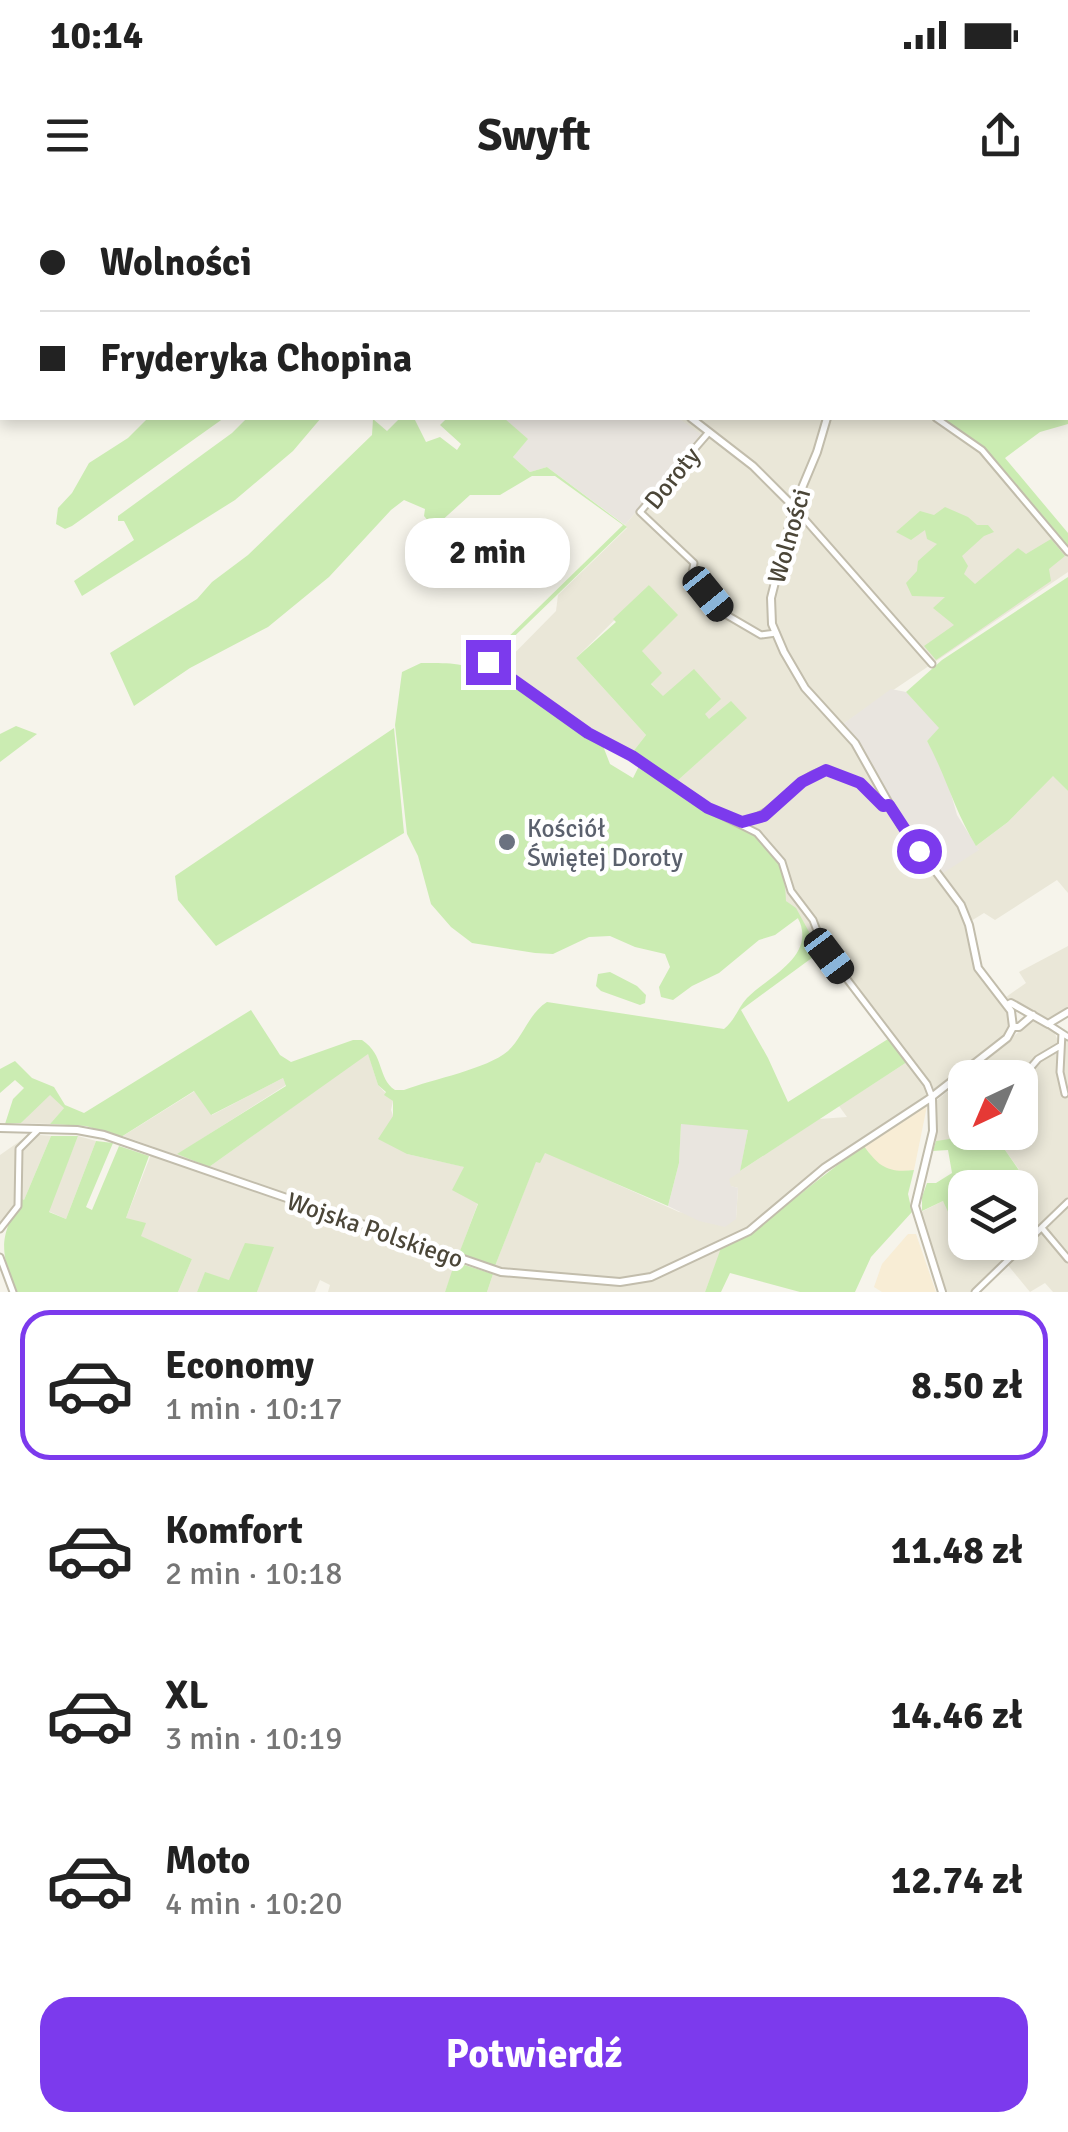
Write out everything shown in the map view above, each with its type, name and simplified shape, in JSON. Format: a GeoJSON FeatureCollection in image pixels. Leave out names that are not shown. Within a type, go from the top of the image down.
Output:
{"type":"FeatureCollection","features":[{"type":"Feature","properties":{"kind":"street"},"geometry":{"type":"LineString","coordinates":[[694,420],[753,466],[794,507],[932,664]]}},
{"type":"Feature","properties":{"kind":"street","name":"Wolności"},"geometry":{"type":"LineString","coordinates":[[826,420],[794,507],[770,615],[805,688],[855,743],[908,836],[961,905],[978,968],[1007,1005],[1014,1019],[1013,1027]]}},
{"type":"Feature","properties":{"kind":"street"},"geometry":{"type":"LineString","coordinates":[[939,420],[982,450],[1068,552]]}},
{"type":"Feature","properties":{"kind":"street","name":"Doroty"},"geometry":{"type":"LineString","coordinates":[[710,432],[640,512],[694,564],[692,573],[725,614],[761,636],[776,633]]}},
{"type":"Feature","properties":{"kind":"street"},"geometry":{"type":"LineString","coordinates":[[488,662],[588,733],[632,756],[708,808],[742,822],[773,849],[798,903],[813,920],[824,949],[929,1087],[932,1131],[915,1206],[942,1292]]}},
{"type":"Feature","properties":{"kind":"street"},"geometry":{"type":"LineString","coordinates":[[742,822],[764,816],[802,782],[826,770],[860,783],[883,806],[889,805]]}},
{"type":"Feature","properties":{"kind":"street"},"geometry":{"type":"LineString","coordinates":[[1007,1005],[1011,1003],[1065,1035],[1060,1046],[1065,1094]]}},
{"type":"Feature","properties":{"kind":"street"},"geometry":{"type":"LineString","coordinates":[[1048,1024],[1068,1012]]}},
{"type":"Feature","properties":{"kind":"street","name":"Wojska Polskiego"},"geometry":{"type":"LineString","coordinates":[[0,1128],[104,1134],[501,1272],[620,1282],[651,1277],[749,1231],[824,1168],[932,1097],[1007,1038],[1013,1027],[1019,1028],[1033,1015]]}},
{"type":"Feature","properties":{"kind":"street"},"geometry":{"type":"LineString","coordinates":[[1037,1060],[1060,1046]]}},
{"type":"Feature","properties":{"kind":"street"},"geometry":{"type":"LineString","coordinates":[[0,1229],[18,1206],[19,1150],[39,1129]]}},
{"type":"Feature","properties":{"kind":"street"},"geometry":{"type":"LineString","coordinates":[[975,1292],[1068,1202]]}},
{"type":"Feature","properties":{"kind":"street"},"geometry":{"type":"LineString","coordinates":[[1042,1228],[1068,1258]]}},
{"type":"Feature","properties":{"kind":"street"},"geometry":{"type":"LineString","coordinates":[[0,1257],[13,1292]]}},
{"type":"Feature","properties":{"kind":"shaded area"},"geometry":{"type":"Polygon","coordinates":[[[506,420],[681,420],[701,434],[625,525],[547,467],[530,472],[513,457],[527,439],[506,420]]]}},
{"type":"Feature","properties":{"kind":"shaded area"},"geometry":{"type":"Polygon","coordinates":[[[681,420],[934,420],[976,449],[1068,556],[1068,572],[843,724],[858,739],[905,823],[979,850],[976,846],[1008,822],[1053,775],[1068,791],[1068,893],[1057,880],[995,920],[984,913],[971,921],[951,895],[964,915],[976,970],[1011,1021],[1006,1034],[974,1060],[948,1060],[948,1082],[938,1090],[911,1060],[908,1063],[928,1090],[927,1106],[828,1170],[720,1253],[705,1292],[487,1292],[493,1274],[502,1270],[495,1266],[536,1161],[545,1152],[679,1212],[736,1219],[738,1188],[730,1186],[728,1179],[819,1119],[847,1117],[839,1106],[907,1062],[820,952],[786,901],[747,828],[676,782],[746,718],[709,720],[704,714],[663,697],[651,683],[642,651],[650,585],[576,658],[646,735],[632,753],[586,728],[500,668],[556,611],[558,595],[627,528],[625,525],[700,435],[681,420]]]}},
{"type":"Feature","properties":{"kind":"shaded area"},"geometry":{"type":"Polygon","coordinates":[[[891,689],[906,692],[940,728],[927,741],[945,773],[957,815],[979,850],[943,873],[905,823],[858,739],[843,724],[891,689]]]}},
{"type":"Feature","properties":{"kind":"shaded area"},"geometry":{"type":"Polygon","coordinates":[[[1068,946],[1068,1008],[1046,1019],[1006,997],[1026,983],[1019,972],[1068,946]]]}},
{"type":"Feature","properties":{"kind":"shaded area"},"geometry":{"type":"Polygon","coordinates":[[[1033,1020],[1053,1029],[1058,1041],[1068,1039],[1068,1199],[1038,1228],[1038,1170],[1019,1170],[1005,1150],[1038,1150],[1038,1060],[985,1060],[1033,1020]]]}},
{"type":"Feature","properties":{"kind":"shaded area"},"geometry":{"type":"Polygon","coordinates":[[[368,1053],[378,1085],[393,1101],[391,1110],[407,1154],[465,1167],[478,1203],[445,1292],[328,1292],[330,1285],[320,1280],[315,1292],[257,1292],[273,1247],[229,1280],[205,1273],[197,1292],[178,1292],[192,1259],[140,1236],[126,1218],[154,1147],[123,1136],[195,1091],[212,1115],[283,1078],[286,1085],[178,1154],[209,1167],[368,1053]]]}},
{"type":"Feature","properties":{"kind":"shaded area"},"geometry":{"type":"Polygon","coordinates":[[[948,1091],[948,1140],[936,1141],[936,1101],[948,1091]]]}},
{"type":"Feature","properties":{"kind":"shaded area"},"geometry":{"type":"Polygon","coordinates":[[[49,1094],[65,1107],[50,1124],[21,1123],[49,1094]]]}},
{"type":"Feature","properties":{"kind":"shaded area"},"geometry":{"type":"Polygon","coordinates":[[[927,1106],[914,1170],[896,1172],[879,1166],[864,1146],[927,1106]]]}},
{"type":"Feature","properties":{"kind":"shaded area"},"geometry":{"type":"Polygon","coordinates":[[[681,1123],[748,1130],[740,1172],[729,1179],[731,1186],[738,1188],[736,1219],[725,1227],[699,1221],[668,1206],[679,1163],[681,1123]]]}},
{"type":"Feature","properties":{"kind":"shaded area"},"geometry":{"type":"Polygon","coordinates":[[[30,1134],[51,1136],[24,1200],[20,1199],[0,1227],[0,1155],[30,1134]]]}},
{"type":"Feature","properties":{"kind":"shaded area"},"geometry":{"type":"Polygon","coordinates":[[[78,1136],[96,1141],[66,1219],[48,1211],[78,1136]]]}},
{"type":"Feature","properties":{"kind":"shaded area"},"geometry":{"type":"Polygon","coordinates":[[[943,1201],[948,1205],[948,1260],[1005,1260],[972,1292],[945,1292],[919,1213],[943,1201]]]}},
{"type":"Feature","properties":{"kind":"shaded area"},"geometry":{"type":"Polygon","coordinates":[[[1068,1206],[1068,1292],[1053,1292],[1045,1283],[1030,1292],[1007,1264],[1011,1260],[1038,1260],[1038,1235],[1057,1242],[1047,1227],[1068,1206]]]}},
{"type":"Feature","properties":{"kind":"shaded area"},"geometry":{"type":"Polygon","coordinates":[[[908,1234],[916,1234],[936,1292],[882,1292],[874,1287],[882,1264],[908,1234]]]}},
{"type":"Feature","properties":{"kind":"green space"},"geometry":{"type":"Polygon","coordinates":[[[146,420],[221,420],[72,526],[65,529],[56,524],[58,508],[72,493],[89,463],[128,438],[146,420]]]}},
{"type":"Feature","properties":{"kind":"green space"},"geometry":{"type":"Polygon","coordinates":[[[245,420],[319,420],[293,451],[235,500],[82,596],[74,581],[134,540],[118,516],[245,420]]]}},
{"type":"Feature","properties":{"kind":"green space"},"geometry":{"type":"Polygon","coordinates":[[[373,420],[387,431],[398,420],[415,420],[426,442],[440,437],[457,450],[461,444],[440,425],[445,420],[506,420],[528,439],[513,457],[530,472],[547,467],[627,527],[490,660],[473,651],[501,644],[623,525],[555,476],[532,476],[500,495],[470,495],[438,524],[429,522],[424,516],[425,509],[404,500],[329,577],[268,627],[190,668],[134,706],[110,653],[197,599],[212,582],[248,555],[372,435],[373,420]]]}},
{"type":"Feature","properties":{"kind":"green space"},"geometry":{"type":"Polygon","coordinates":[[[943,420],[1068,420],[1068,424],[1040,432],[1005,458],[1068,533],[1068,549],[983,448],[943,420]]]}},
{"type":"Feature","properties":{"kind":"green space"},"geometry":{"type":"Polygon","coordinates":[[[945,507],[977,525],[988,525],[994,532],[962,556],[968,566],[964,574],[975,584],[1018,548],[1026,554],[1051,539],[1065,556],[1049,569],[1051,581],[936,660],[924,646],[954,625],[933,608],[945,597],[912,596],[906,583],[917,571],[918,561],[937,544],[927,539],[925,530],[911,540],[896,532],[920,511],[934,515],[945,507]]]}},
{"type":"Feature","properties":{"kind":"green space"},"geometry":{"type":"Polygon","coordinates":[[[1068,577],[1068,791],[1053,776],[1008,822],[976,846],[927,741],[939,728],[906,692],[942,660],[1068,577]]]}},
{"type":"Feature","properties":{"kind":"green space"},"geometry":{"type":"Polygon","coordinates":[[[649,585],[678,615],[642,651],[662,673],[651,684],[663,696],[694,669],[721,699],[705,714],[709,719],[731,701],[747,718],[676,782],[632,753],[646,735],[576,658],[649,585]]]}},
{"type":"Feature","properties":{"kind":"green space"},"geometry":{"type":"Polygon","coordinates":[[[421,663],[467,666],[493,678],[496,671],[603,746],[610,764],[633,778],[639,766],[691,801],[747,831],[770,850],[779,863],[786,901],[796,908],[820,952],[741,1010],[788,1102],[888,1039],[907,1062],[740,1171],[748,1130],[681,1124],[679,1163],[668,1206],[545,1153],[540,1163],[536,1162],[495,1266],[458,1256],[478,1204],[452,1190],[464,1167],[407,1154],[378,1139],[393,1116],[393,1101],[378,1085],[368,1054],[209,1167],[177,1154],[286,1086],[283,1078],[211,1115],[194,1091],[121,1137],[86,1126],[50,1124],[64,1108],[50,1095],[21,1123],[5,1124],[13,1099],[24,1088],[15,1080],[0,1093],[0,1069],[15,1061],[32,1078],[54,1087],[65,1105],[84,1113],[251,1010],[280,1055],[291,1062],[362,1040],[374,1052],[389,1085],[404,1090],[499,1057],[547,1002],[724,1029],[747,998],[796,954],[802,931],[798,918],[673,1000],[661,997],[659,987],[670,967],[665,954],[610,936],[589,937],[553,954],[535,953],[472,943],[451,927],[431,904],[418,856],[407,834],[395,725],[402,672],[421,663]]]}},
{"type":"Feature","properties":{"kind":"green space"},"geometry":{"type":"Polygon","coordinates":[[[16,726],[37,734],[0,762],[0,734],[16,726]]]}},
{"type":"Feature","properties":{"kind":"green space"},"geometry":{"type":"Polygon","coordinates":[[[394,728],[404,833],[216,946],[178,900],[175,876],[394,728]]]}},
{"type":"Feature","properties":{"kind":"green space"},"geometry":{"type":"Polygon","coordinates":[[[610,972],[637,986],[646,995],[645,1003],[640,1005],[601,991],[596,986],[598,974],[610,972]]]}},
{"type":"Feature","properties":{"kind":"green space"},"geometry":{"type":"Polygon","coordinates":[[[51,1136],[78,1136],[49,1212],[66,1219],[96,1141],[113,1143],[86,1207],[92,1210],[119,1146],[149,1156],[126,1218],[146,1223],[141,1236],[192,1259],[178,1292],[14,1292],[4,1253],[6,1234],[51,1136]]]}},
{"type":"Feature","properties":{"kind":"green space"},"geometry":{"type":"Polygon","coordinates":[[[948,1139],[948,1150],[933,1151],[936,1141],[948,1139]]]}},
{"type":"Feature","properties":{"kind":"green space"},"geometry":{"type":"Polygon","coordinates":[[[864,1146],[885,1167],[914,1170],[908,1194],[912,1212],[871,1257],[855,1292],[800,1292],[730,1273],[721,1292],[705,1292],[721,1248],[864,1146]]]}},
{"type":"Feature","properties":{"kind":"green space"},"geometry":{"type":"Polygon","coordinates":[[[948,1150],[1005,1150],[1019,1170],[951,1170],[948,1150]]]}},
{"type":"Feature","properties":{"kind":"green space"},"geometry":{"type":"Polygon","coordinates":[[[948,1176],[948,1212],[943,1201],[922,1211],[927,1183],[936,1183],[948,1176]]]}},
{"type":"Feature","properties":{"kind":"green space"},"geometry":{"type":"Polygon","coordinates":[[[245,1243],[274,1247],[257,1292],[197,1292],[205,1272],[229,1280],[245,1243]]]}},
{"type":"Feature","properties":{"kind":"green space"},"geometry":{"type":"Polygon","coordinates":[[[455,1262],[493,1274],[487,1292],[445,1292],[455,1262]]]}},
{"type":"Feature","properties":{"kind":"place","name":"Kościół Świętej Doroty"},"geometry":{"type":"Point","coordinates":[507,842]}},
{"type":"Feature","properties":{"kind":"route"},"geometry":{"type":"LineString","coordinates":[[488,662],[588,733],[632,756],[708,808],[742,822],[756,820],[802,782],[826,770],[860,783],[883,806],[889,805],[919,851]]}}]}
